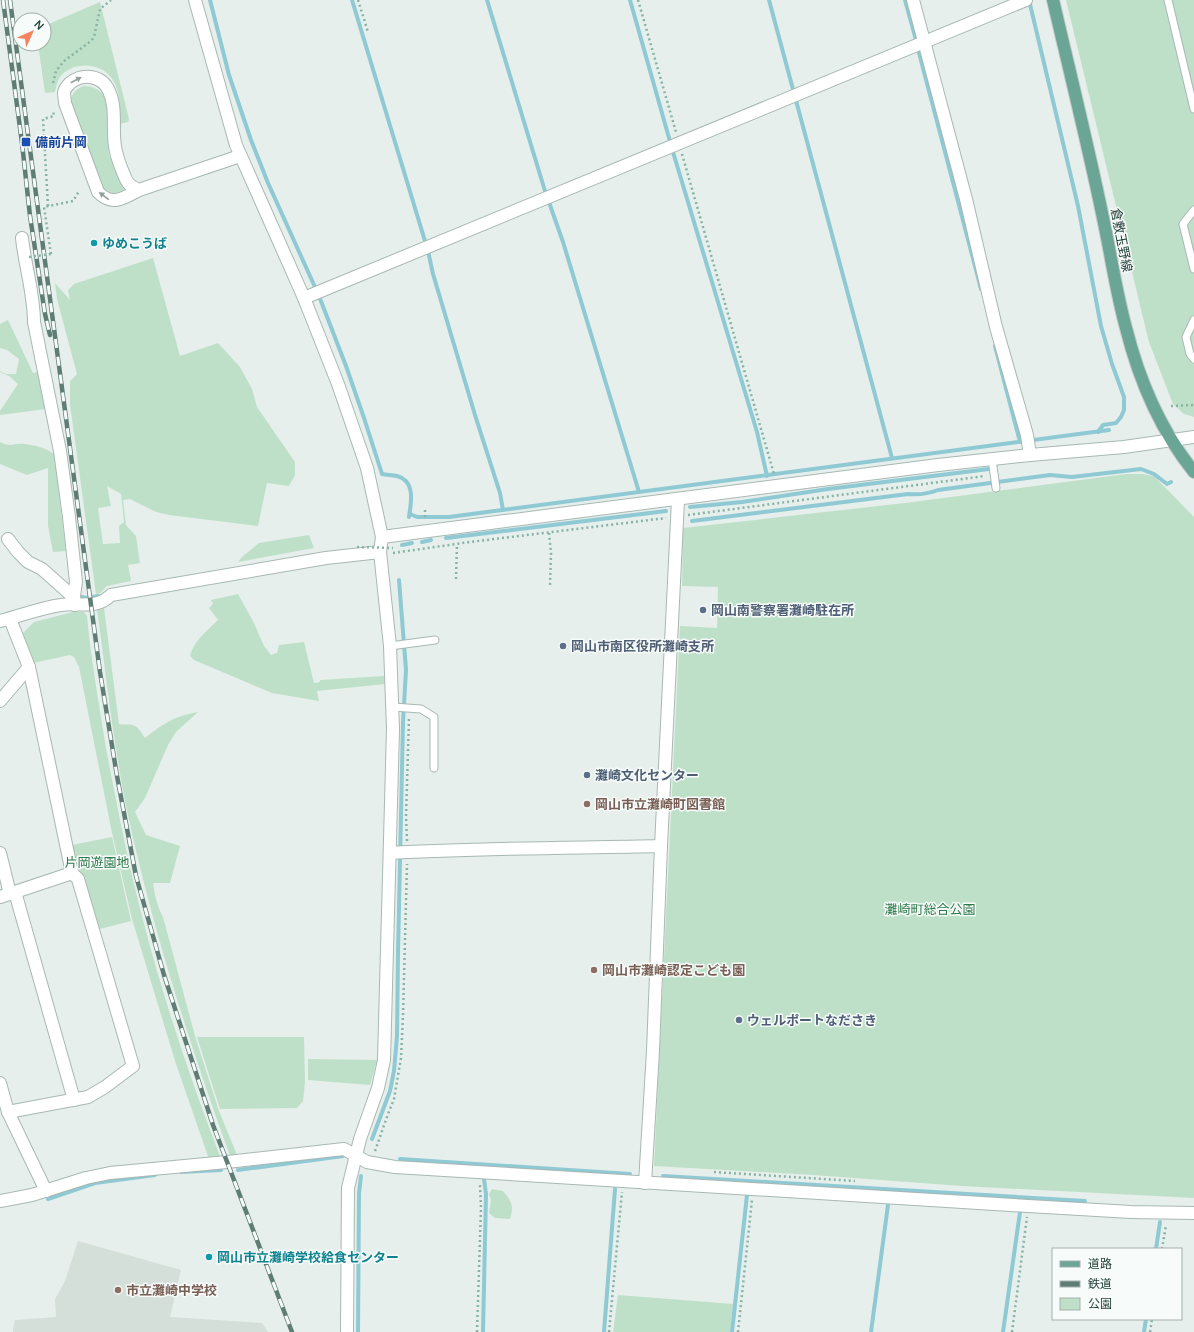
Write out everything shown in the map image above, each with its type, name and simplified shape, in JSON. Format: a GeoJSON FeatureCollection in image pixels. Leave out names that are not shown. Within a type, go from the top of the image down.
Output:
{"type":"FeatureCollection","features":[{"type":"Feature","properties":{"kind":"main road","name":"倉敷玉野線"},"geometry":{"type":"LineString","coordinates":[[1053,0],[1104,219],[1125,328],[1133,356],[1154,407],[1171,440],[1194,472]]}},
{"type":"Feature","properties":{"kind":"street"},"geometry":{"type":"LineString","coordinates":[[195,0],[221,95],[240,156],[313,294],[338,384],[367,468],[382,537],[380,552],[399,645],[400,708],[394,729],[397,853],[384,1060],[378,1088],[360,1139],[348,1188],[347,1332]]}},
{"type":"Feature","properties":{"kind":"street"},"geometry":{"type":"LineString","coordinates":[[913,0],[966,199],[996,327],[1028,446]]}},
{"type":"Feature","properties":{"kind":"street"},"geometry":{"type":"LineString","coordinates":[[313,294],[1026,0]]}},
{"type":"Feature","properties":{"kind":"street"},"geometry":{"type":"LineString","coordinates":[[139,190],[130,186],[126,181],[117,156],[112,99],[108,89],[102,82],[94,77],[85,76],[75,79],[68,85],[64,92],[65,102],[98,192],[107,200],[112,201],[125,198],[139,190],[240,156]]}},
{"type":"Feature","properties":{"kind":"street"},"geometry":{"type":"LineString","coordinates":[[22,238],[24,259],[34,310],[34,322],[60,451],[76,582],[75,601]]}},
{"type":"Feature","properties":{"kind":"street"},"geometry":{"type":"LineString","coordinates":[[382,537],[992,459],[1028,446],[1076,452],[1194,437]]}},
{"type":"Feature","properties":{"kind":"street"},"geometry":{"type":"LineString","coordinates":[[645,1182],[655,1013],[661,846],[678,500]]}},
{"type":"Feature","properties":{"kind":"street"},"geometry":{"type":"LineString","coordinates":[[8,539],[28,562],[42,569],[70,594],[75,601]]}},
{"type":"Feature","properties":{"kind":"street"},"geometry":{"type":"LineString","coordinates":[[8,1112],[88,1096],[105,1087],[133,1066],[78,879],[72,873],[29,667],[5,620],[75,601],[105,602],[111,596],[119,594],[326,558],[380,552]]}},
{"type":"Feature","properties":{"kind":"street"},"geometry":{"type":"LineString","coordinates":[[0,701],[29,667]]}},
{"type":"Feature","properties":{"kind":"street"},"geometry":{"type":"LineString","coordinates":[[397,853],[500,848],[531,849],[661,846]]}},
{"type":"Feature","properties":{"kind":"street"},"geometry":{"type":"LineString","coordinates":[[0,852],[8,894],[74,1100]]}},
{"type":"Feature","properties":{"kind":"street"},"geometry":{"type":"LineString","coordinates":[[8,894],[72,873]]}},
{"type":"Feature","properties":{"kind":"street"},"geometry":{"type":"LineString","coordinates":[[0,1083],[8,1112],[46,1191]]}},
{"type":"Feature","properties":{"kind":"street"},"geometry":{"type":"LineString","coordinates":[[0,1201],[46,1191],[86,1178],[110,1173],[344,1149],[367,1162],[395,1167],[1131,1212],[1194,1213]]}},
{"type":"Feature","properties":{"kind":"lane"},"geometry":{"type":"LineString","coordinates":[[1168,0],[1194,109]]}},
{"type":"Feature","properties":{"kind":"lane"},"geometry":{"type":"LineString","coordinates":[[1194,210],[1183,224],[1194,269]]}},
{"type":"Feature","properties":{"kind":"lane"},"geometry":{"type":"LineString","coordinates":[[1194,320],[1186,337],[1190,354],[1194,359]]}},
{"type":"Feature","properties":{"kind":"lane"},"geometry":{"type":"LineString","coordinates":[[992,459],[996,488]]}},
{"type":"Feature","properties":{"kind":"lane"},"geometry":{"type":"LineString","coordinates":[[399,645],[435,640]]}},
{"type":"Feature","properties":{"kind":"lane"},"geometry":{"type":"LineString","coordinates":[[400,708],[421,709],[434,717],[434,768]]}},
{"type":"Feature","properties":{"kind":"path"},"geometry":{"type":"LineString","coordinates":[[52,90],[56,71],[69,56],[91,41],[94,37],[100,9],[110,0]]}},
{"type":"Feature","properties":{"kind":"path"},"geometry":{"type":"LineString","coordinates":[[358,0],[368,32]]}},
{"type":"Feature","properties":{"kind":"path"},"geometry":{"type":"LineString","coordinates":[[638,0],[674,146],[773,470]]}},
{"type":"Feature","properties":{"kind":"path"},"geometry":{"type":"LineString","coordinates":[[48,206],[42,119],[54,116],[53,103]]}},
{"type":"Feature","properties":{"kind":"path"},"geometry":{"type":"LineString","coordinates":[[29,257],[51,254],[44,207],[73,201],[79,191]]}},
{"type":"Feature","properties":{"kind":"path"},"geometry":{"type":"LineString","coordinates":[[1171,406],[1194,405]]}},
{"type":"Feature","properties":{"kind":"path"},"geometry":{"type":"LineString","coordinates":[[425,511],[425,520]]}},
{"type":"Feature","properties":{"kind":"path"},"geometry":{"type":"LineString","coordinates":[[549,533],[550,585]]}},
{"type":"Feature","properties":{"kind":"path"},"geometry":{"type":"LineString","coordinates":[[456,579],[457,544]]}},
{"type":"Feature","properties":{"kind":"path"},"geometry":{"type":"LineString","coordinates":[[357,547],[393,548]]}},
{"type":"Feature","properties":{"kind":"path"},"geometry":{"type":"LineString","coordinates":[[477,1332],[481,1208],[479,1172]]}},
{"type":"Feature","properties":{"kind":"path"},"geometry":{"type":"LineString","coordinates":[[609,1332],[622,1182]]}},
{"type":"Feature","properties":{"kind":"path"},"geometry":{"type":"LineString","coordinates":[[738,1332],[753,1190]]}},
{"type":"Feature","properties":{"kind":"path"},"geometry":{"type":"LineString","coordinates":[[1012,1332],[1028,1206]]}},
{"type":"Feature","properties":{"kind":"path"},"geometry":{"type":"LineString","coordinates":[[1162,1248],[1168,1212]]}},
{"type":"Feature","properties":{"kind":"path"},"geometry":{"type":"LineString","coordinates":[[1150,1332],[1152,1320]]}},
{"type":"Feature","properties":{"kind":"shaded area","name":"市立灘崎中学校"},"geometry":{"type":"Polygon","coordinates":[[[78,1241],[181,1270],[170,1317],[262,1323],[268,1332],[13,1332],[15,1320],[56,1317],[55,1299],[65,1281],[78,1241]]]}},
{"type":"Feature","properties":{"kind":"green space"},"geometry":{"type":"Polygon","coordinates":[[[1066,0],[1194,0],[1194,417],[1184,414],[1173,404],[1149,342],[1066,0]]]}},
{"type":"Feature","properties":{"kind":"green space"},"geometry":{"type":"Polygon","coordinates":[[[100,2],[129,119],[128,122],[120,124],[119,99],[114,81],[105,71],[98,68],[92,66],[78,66],[71,69],[60,77],[55,92],[45,93],[39,52],[52,52],[52,23],[100,2]]]}},
{"type":"Feature","properties":{"kind":"green space"},"geometry":{"type":"Polygon","coordinates":[[[84,86],[92,87],[101,92],[107,102],[109,155],[121,184],[124,189],[128,191],[116,195],[104,190],[102,187],[71,107],[73,94],[77,89],[84,86]]]}},
{"type":"Feature","properties":{"kind":"green space"},"geometry":{"type":"Polygon","coordinates":[[[153,258],[180,356],[218,343],[240,367],[252,389],[257,407],[295,462],[295,475],[289,486],[267,483],[258,526],[169,515],[156,512],[130,499],[123,500],[126,525],[136,536],[140,563],[128,565],[131,581],[107,586],[100,593],[96,594],[70,405],[70,381],[77,374],[57,299],[55,283],[70,300],[68,290],[74,284],[153,258]],[[107,486],[111,506],[98,508],[103,544],[120,543],[119,526],[124,522],[121,494],[107,486]]]}},
{"type":"Feature","properties":{"kind":"green space"},"geometry":{"type":"Polygon","coordinates":[[[8,320],[33,373],[38,372],[46,409],[0,415],[0,411],[18,384],[9,376],[0,372],[6,374],[16,374],[19,359],[7,350],[0,348],[0,324],[8,320]]]}},
{"type":"Feature","properties":{"kind":"green space"},"geometry":{"type":"Polygon","coordinates":[[[0,442],[10,445],[33,445],[44,448],[54,454],[66,551],[53,552],[48,526],[48,468],[27,475],[0,464],[0,442]]]}},
{"type":"Feature","properties":{"kind":"green space","name":"灘崎町総合公園"},"geometry":{"type":"Polygon","coordinates":[[[1126,474],[1154,476],[1194,517],[1194,1198],[962,1186],[813,1175],[654,1166],[680,626],[717,628],[718,587],[682,586],[683,528],[905,503],[1126,474]]]}},
{"type":"Feature","properties":{"kind":"green space"},"geometry":{"type":"Polygon","coordinates":[[[309,535],[314,548],[238,562],[259,543],[309,535]]]}},
{"type":"Feature","properties":{"kind":"green space"},"geometry":{"type":"Polygon","coordinates":[[[238,594],[254,623],[264,646],[271,655],[277,653],[279,645],[304,642],[314,683],[320,682],[320,680],[384,676],[385,684],[317,691],[319,701],[272,693],[194,660],[190,656],[195,645],[201,636],[218,620],[209,608],[213,604],[211,600],[238,594]]]}},
{"type":"Feature","properties":{"kind":"green space"},"geometry":{"type":"Polygon","coordinates":[[[104,608],[119,724],[135,726],[145,738],[175,718],[198,712],[176,732],[168,745],[145,798],[135,812],[146,835],[180,846],[170,883],[153,883],[195,1036],[219,1111],[237,1155],[230,1156],[200,1070],[159,939],[136,851],[121,782],[113,733],[97,609],[104,608]]]}},
{"type":"Feature","properties":{"kind":"green space"},"geometry":{"type":"Polygon","coordinates":[[[73,612],[84,612],[87,616],[95,682],[110,770],[132,877],[151,950],[179,1041],[221,1159],[209,1159],[176,1064],[132,919],[112,833],[79,667],[74,657],[70,655],[33,663],[23,633],[34,622],[73,612]]]}},
{"type":"Feature","properties":{"kind":"green space","name":"片岡遊園地"},"geometry":{"type":"Polygon","coordinates":[[[112,837],[131,921],[96,930],[72,845],[112,837]]]}},
{"type":"Feature","properties":{"kind":"green space"},"geometry":{"type":"Polygon","coordinates":[[[197,1037],[304,1037],[305,1082],[303,1101],[297,1108],[220,1109],[197,1037]]]}},
{"type":"Feature","properties":{"kind":"green space"},"geometry":{"type":"Polygon","coordinates":[[[308,1059],[377,1060],[370,1085],[308,1080],[308,1059]]]}},
{"type":"Feature","properties":{"kind":"green space"},"geometry":{"type":"Polygon","coordinates":[[[492,1189],[503,1191],[508,1198],[512,1207],[510,1219],[495,1218],[489,1213],[491,1200],[489,1194],[492,1189]]]}},
{"type":"Feature","properties":{"kind":"green space"},"geometry":{"type":"Polygon","coordinates":[[[618,1295],[733,1304],[730,1332],[613,1332],[618,1295]]]}},
{"type":"Feature","properties":{"kind":"waterway"},"geometry":{"type":"LineString","coordinates":[[210,0],[229,75],[251,140],[268,183],[319,296],[346,366],[382,474],[397,476],[403,479],[410,487],[411,499],[409,517]]}},
{"type":"Feature","properties":{"kind":"waterway"},"geometry":{"type":"LineString","coordinates":[[352,0],[428,251],[433,274],[475,415],[500,493],[503,510]]}},
{"type":"Feature","properties":{"kind":"waterway"},"geometry":{"type":"LineString","coordinates":[[487,0],[639,492]]}},
{"type":"Feature","properties":{"kind":"waterway"},"geometry":{"type":"LineString","coordinates":[[630,0],[673,152],[757,432],[767,476]]}},
{"type":"Feature","properties":{"kind":"waterway"},"geometry":{"type":"LineString","coordinates":[[769,0],[892,458]]}},
{"type":"Feature","properties":{"kind":"waterway"},"geometry":{"type":"LineString","coordinates":[[905,0],[916,40]]}},
{"type":"Feature","properties":{"kind":"waterway"},"geometry":{"type":"LineString","coordinates":[[1029,0],[1078,206],[1101,326],[1112,364],[1124,397],[1124,410],[1121,417],[1116,423],[1103,425],[1098,432]]}},
{"type":"Feature","properties":{"kind":"waterway"},"geometry":{"type":"LineString","coordinates":[[918,49],[981,289]]}},
{"type":"Feature","properties":{"kind":"waterway"},"geometry":{"type":"LineString","coordinates":[[995,346],[1020,442]]}},
{"type":"Feature","properties":{"kind":"waterway"},"geometry":{"type":"LineString","coordinates":[[410,514],[417,517],[449,517],[1109,430]]}},
{"type":"Feature","properties":{"kind":"waterway"},"geometry":{"type":"LineString","coordinates":[[690,507],[742,502],[828,489],[989,469]]}},
{"type":"Feature","properties":{"kind":"waterway"},"geometry":{"type":"LineString","coordinates":[[692,521],[908,494],[924,494],[938,490],[1050,475],[1072,477],[1141,469],[1154,474],[1167,484],[1171,482]]}},
{"type":"Feature","properties":{"kind":"waterway"},"geometry":{"type":"LineString","coordinates":[[446,538],[666,511]]}},
{"type":"Feature","properties":{"kind":"waterway"},"geometry":{"type":"LineString","coordinates":[[422,542],[431,540]]}},
{"type":"Feature","properties":{"kind":"waterway"},"geometry":{"type":"LineString","coordinates":[[402,545],[412,543]]}},
{"type":"Feature","properties":{"kind":"waterway"},"geometry":{"type":"LineString","coordinates":[[372,1139],[390,1091],[394,1071],[397,1036],[403,722],[406,670],[399,580]]}},
{"type":"Feature","properties":{"kind":"waterway"},"geometry":{"type":"LineString","coordinates":[[82,597],[86,598],[99,596]]}},
{"type":"Feature","properties":{"kind":"waterway"},"geometry":{"type":"LineString","coordinates":[[238,1170],[343,1156]]}},
{"type":"Feature","properties":{"kind":"waterway"},"geometry":{"type":"LineString","coordinates":[[400,1159],[630,1174]]}},
{"type":"Feature","properties":{"kind":"waterway"},"geometry":{"type":"LineString","coordinates":[[181,1172],[221,1170]]}},
{"type":"Feature","properties":{"kind":"waterway"},"geometry":{"type":"LineString","coordinates":[[48,1199],[95,1183],[155,1175]]}},
{"type":"Feature","properties":{"kind":"waterway"},"geometry":{"type":"LineString","coordinates":[[358,1332],[359,1193],[361,1176]]}},
{"type":"Feature","properties":{"kind":"waterway"},"geometry":{"type":"LineString","coordinates":[[663,1176],[1085,1201]]}},
{"type":"Feature","properties":{"kind":"waterway"},"geometry":{"type":"LineString","coordinates":[[483,1332],[486,1194],[484,1179]]}},
{"type":"Feature","properties":{"kind":"waterway"},"geometry":{"type":"LineString","coordinates":[[604,1332],[615,1189]]}},
{"type":"Feature","properties":{"kind":"waterway"},"geometry":{"type":"LineString","coordinates":[[732,1332],[747,1195]]}},
{"type":"Feature","properties":{"kind":"waterway"},"geometry":{"type":"LineString","coordinates":[[871,1332],[888,1205]]}},
{"type":"Feature","properties":{"kind":"waterway"},"geometry":{"type":"LineString","coordinates":[[1003,1332],[1020,1212]]}},
{"type":"Feature","properties":{"kind":"waterway"},"geometry":{"type":"LineString","coordinates":[[1156,1248],[1160,1222]]}},
{"type":"Feature","properties":{"kind":"waterway"},"geometry":{"type":"LineString","coordinates":[[1144,1332],[1146,1320]]}},
{"type":"Feature","properties":{"kind":"railway"},"geometry":{"type":"LineString","coordinates":[[3,0],[30,216],[45,314],[50,335]]}},
{"type":"Feature","properties":{"kind":"railway"},"geometry":{"type":"LineString","coordinates":[[10,0],[100,672],[117,776],[136,876],[164,975],[213,1125],[292,1332]]}},
{"type":"Feature","properties":{"kind":"place","name":"備前片岡"},"geometry":{"type":"Point","coordinates":[26,142]}},
{"type":"Feature","properties":{"kind":"place","name":"ゆめこうば"},"geometry":{"type":"Point","coordinates":[94,243]}},
{"type":"Feature","properties":{"kind":"place","name":"岡山南警察署灘崎駐在所"},"geometry":{"type":"Point","coordinates":[703,610]}},
{"type":"Feature","properties":{"kind":"place","name":"岡山市南区役所灘崎支所"},"geometry":{"type":"Point","coordinates":[563,646]}},
{"type":"Feature","properties":{"kind":"place","name":"灘崎文化センター"},"geometry":{"type":"Point","coordinates":[587,775]}},
{"type":"Feature","properties":{"kind":"place","name":"岡山市立灘崎町図書館"},"geometry":{"type":"Point","coordinates":[587,804]}},
{"type":"Feature","properties":{"kind":"place","name":"岡山市灘崎認定こども園"},"geometry":{"type":"Point","coordinates":[594,970]}},
{"type":"Feature","properties":{"kind":"place","name":"ウェルポートなださき"},"geometry":{"type":"Point","coordinates":[739,1020]}},
{"type":"Feature","properties":{"kind":"place","name":"岡山市立灘崎学校給食センター"},"geometry":{"type":"Point","coordinates":[209,1257]}},
{"type":"Feature","properties":{"kind":"place","name":"市立灘崎中学校"},"geometry":{"type":"Point","coordinates":[118,1290]}}]}
